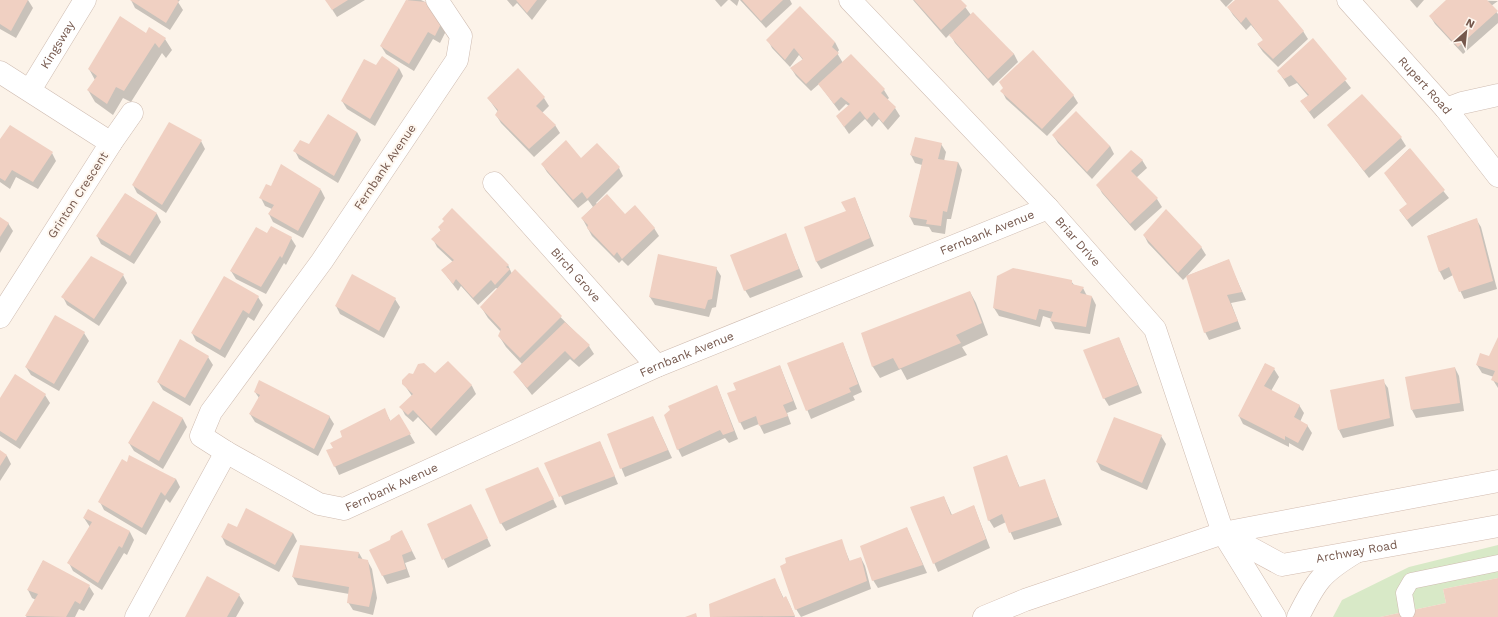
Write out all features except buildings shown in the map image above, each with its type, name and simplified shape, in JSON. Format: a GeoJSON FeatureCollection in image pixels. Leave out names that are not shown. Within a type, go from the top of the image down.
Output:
{"type":"FeatureCollection","features":[{"type":"Feature","properties":{"kind":"street","name":"Kingsway"},"geometry":{"type":"LineString","coordinates":[[30,90],[84,0]]}},
{"type":"Feature","properties":{"kind":"street","name":"Fernbank Avenue"},"geometry":{"type":"LineString","coordinates":[[437,0],[461,36],[457,60],[322,261],[211,412],[201,436],[226,452],[319,504],[344,509],[658,366],[1048,208]]}},
{"type":"Feature","properties":{"kind":"street","name":"Briar Drive"},"geometry":{"type":"LineString","coordinates":[[850,0],[1048,208],[1155,329],[1223,532],[1275,617]]}},
{"type":"Feature","properties":{"kind":"street","name":"Rupert Road"},"geometry":{"type":"LineString","coordinates":[[1348,0],[1446,109],[1498,176]]}},
{"type":"Feature","properties":{"kind":"street","name":"Grinton Crescent"},"geometry":{"type":"LineString","coordinates":[[0,72],[111,143],[0,317]]}},
{"type":"Feature","properties":{"kind":"street"},"geometry":{"type":"LineString","coordinates":[[1446,109],[1469,101],[1498,95]]}},
{"type":"Feature","properties":{"kind":"street"},"geometry":{"type":"LineString","coordinates":[[111,143],[132,113]]}},
{"type":"Feature","properties":{"kind":"street","name":"Birch Grove"},"geometry":{"type":"LineString","coordinates":[[494,183],[658,366]]}},
{"type":"Feature","properties":{"kind":"street"},"geometry":{"type":"LineString","coordinates":[[136,617],[226,452]]}},
{"type":"Feature","properties":{"kind":"street"},"geometry":{"type":"LineString","coordinates":[[984,617],[1025,600],[1223,532],[1498,481]]}},
{"type":"Feature","properties":{"kind":"street","name":"Archway Road"},"geometry":{"type":"LineString","coordinates":[[1223,532],[1282,565],[1498,526]]}},
{"type":"Feature","properties":{"kind":"street"},"geometry":{"type":"LineString","coordinates":[[1298,617],[1317,582],[1332,567],[1357,552]]}},
{"type":"Feature","properties":{"kind":"lane"},"geometry":{"type":"LineString","coordinates":[[1408,611],[1404,593],[1411,581],[1498,563]]}},
{"type":"Feature","properties":{"kind":"green space"},"geometry":{"type":"Polygon","coordinates":[[[1498,545],[1498,578],[1443,589],[1446,603],[1380,617],[1333,617],[1342,600],[1409,567],[1498,545]]]}}]}
